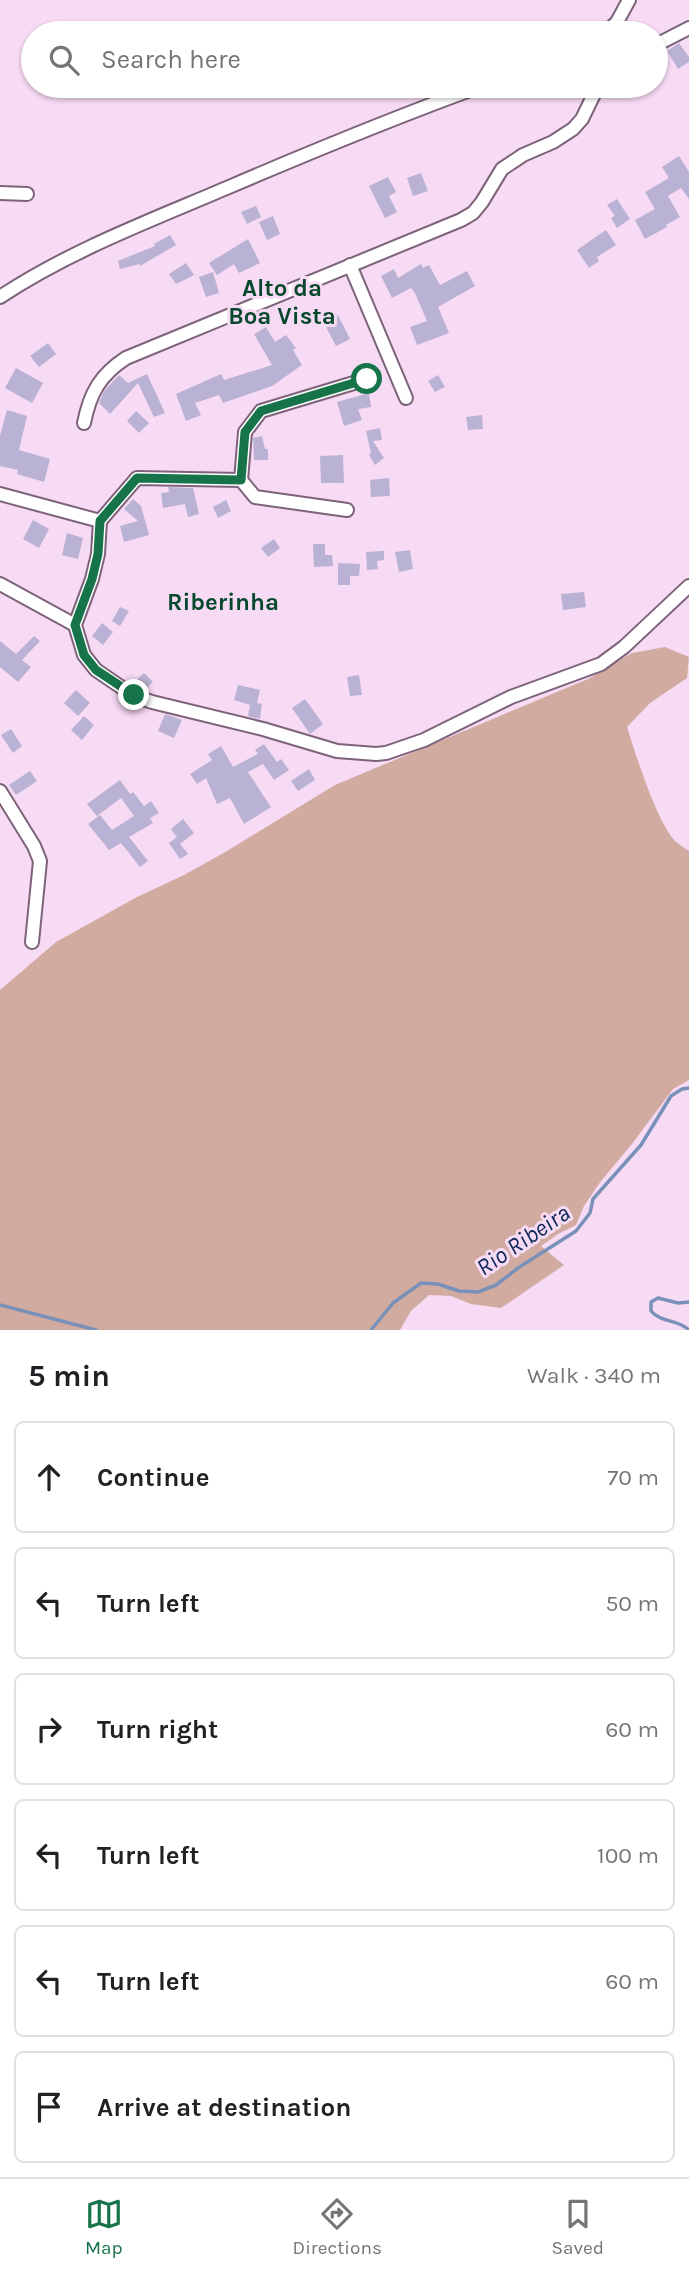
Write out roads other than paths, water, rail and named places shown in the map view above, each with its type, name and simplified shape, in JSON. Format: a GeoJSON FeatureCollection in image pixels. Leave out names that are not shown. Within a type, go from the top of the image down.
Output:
{"type":"FeatureCollection","features":[{"type":"Feature","properties":{"kind":"street"},"geometry":{"type":"LineString","coordinates":[[618,21],[629,0]]}},
{"type":"Feature","properties":{"kind":"street"},"geometry":{"type":"LineString","coordinates":[[668,39],[689,28]]}},
{"type":"Feature","properties":{"kind":"street"},"geometry":{"type":"LineString","coordinates":[[0,297],[56,263],[193,201],[390,118],[447,98]]}},
{"type":"Feature","properties":{"kind":"street"},"geometry":{"type":"LineString","coordinates":[[84,423],[88,404],[98,382],[126,358],[446,228],[472,213],[502,169],[573,129],[582,119],[592,98]]}},
{"type":"Feature","properties":{"kind":"street"},"geometry":{"type":"LineString","coordinates":[[0,193],[27,194]]}},
{"type":"Feature","properties":{"kind":"street"},"geometry":{"type":"LineString","coordinates":[[350,265],[406,398]]}},
{"type":"Feature","properties":{"kind":"street"},"geometry":{"type":"LineString","coordinates":[[347,510],[255,497],[241,480],[245,432],[261,411],[367,379]]}},
{"type":"Feature","properties":{"kind":"street"},"geometry":{"type":"LineString","coordinates":[[241,480],[137,478],[100,521],[98,554],[92,579],[75,625],[84,655],[96,670],[134,695],[152,702],[263,729],[337,751],[376,754],[424,740],[510,697],[601,664],[624,647],[689,586]]}},
{"type":"Feature","properties":{"kind":"street"},"geometry":{"type":"LineString","coordinates":[[0,494],[100,521]]}},
{"type":"Feature","properties":{"kind":"street"},"geometry":{"type":"LineString","coordinates":[[0,584],[75,625]]}},
{"type":"Feature","properties":{"kind":"street"},"geometry":{"type":"LineString","coordinates":[[0,791],[34,846],[40,861],[32,942]]}},
{"type":"Feature","properties":{"kind":"waterway","name":"Rio Ribeira"},"geometry":{"type":"LineString","coordinates":[[371,1330],[393,1303],[421,1283],[478,1292],[496,1285],[576,1231],[590,1213],[593,1199],[641,1145],[671,1096],[689,1088]]}},
{"type":"Feature","properties":{"kind":"waterway","name":"Rio Ribeira"},"geometry":{"type":"LineString","coordinates":[[689,1302],[678,1303],[658,1298],[651,1302],[651,1311],[689,1330]]}},
{"type":"Feature","properties":{"kind":"waterway","name":"Rio Ribeira"},"geometry":{"type":"LineString","coordinates":[[0,1305],[96,1330]]}},
{"type":"Feature","properties":{"kind":"district","name":"Alto da Boa Vista"},"geometry":{"type":"Point","coordinates":[282,302]}},
{"type":"Feature","properties":{"kind":"district","name":"Riberinha"},"geometry":{"type":"Point","coordinates":[223,602]}}]}
